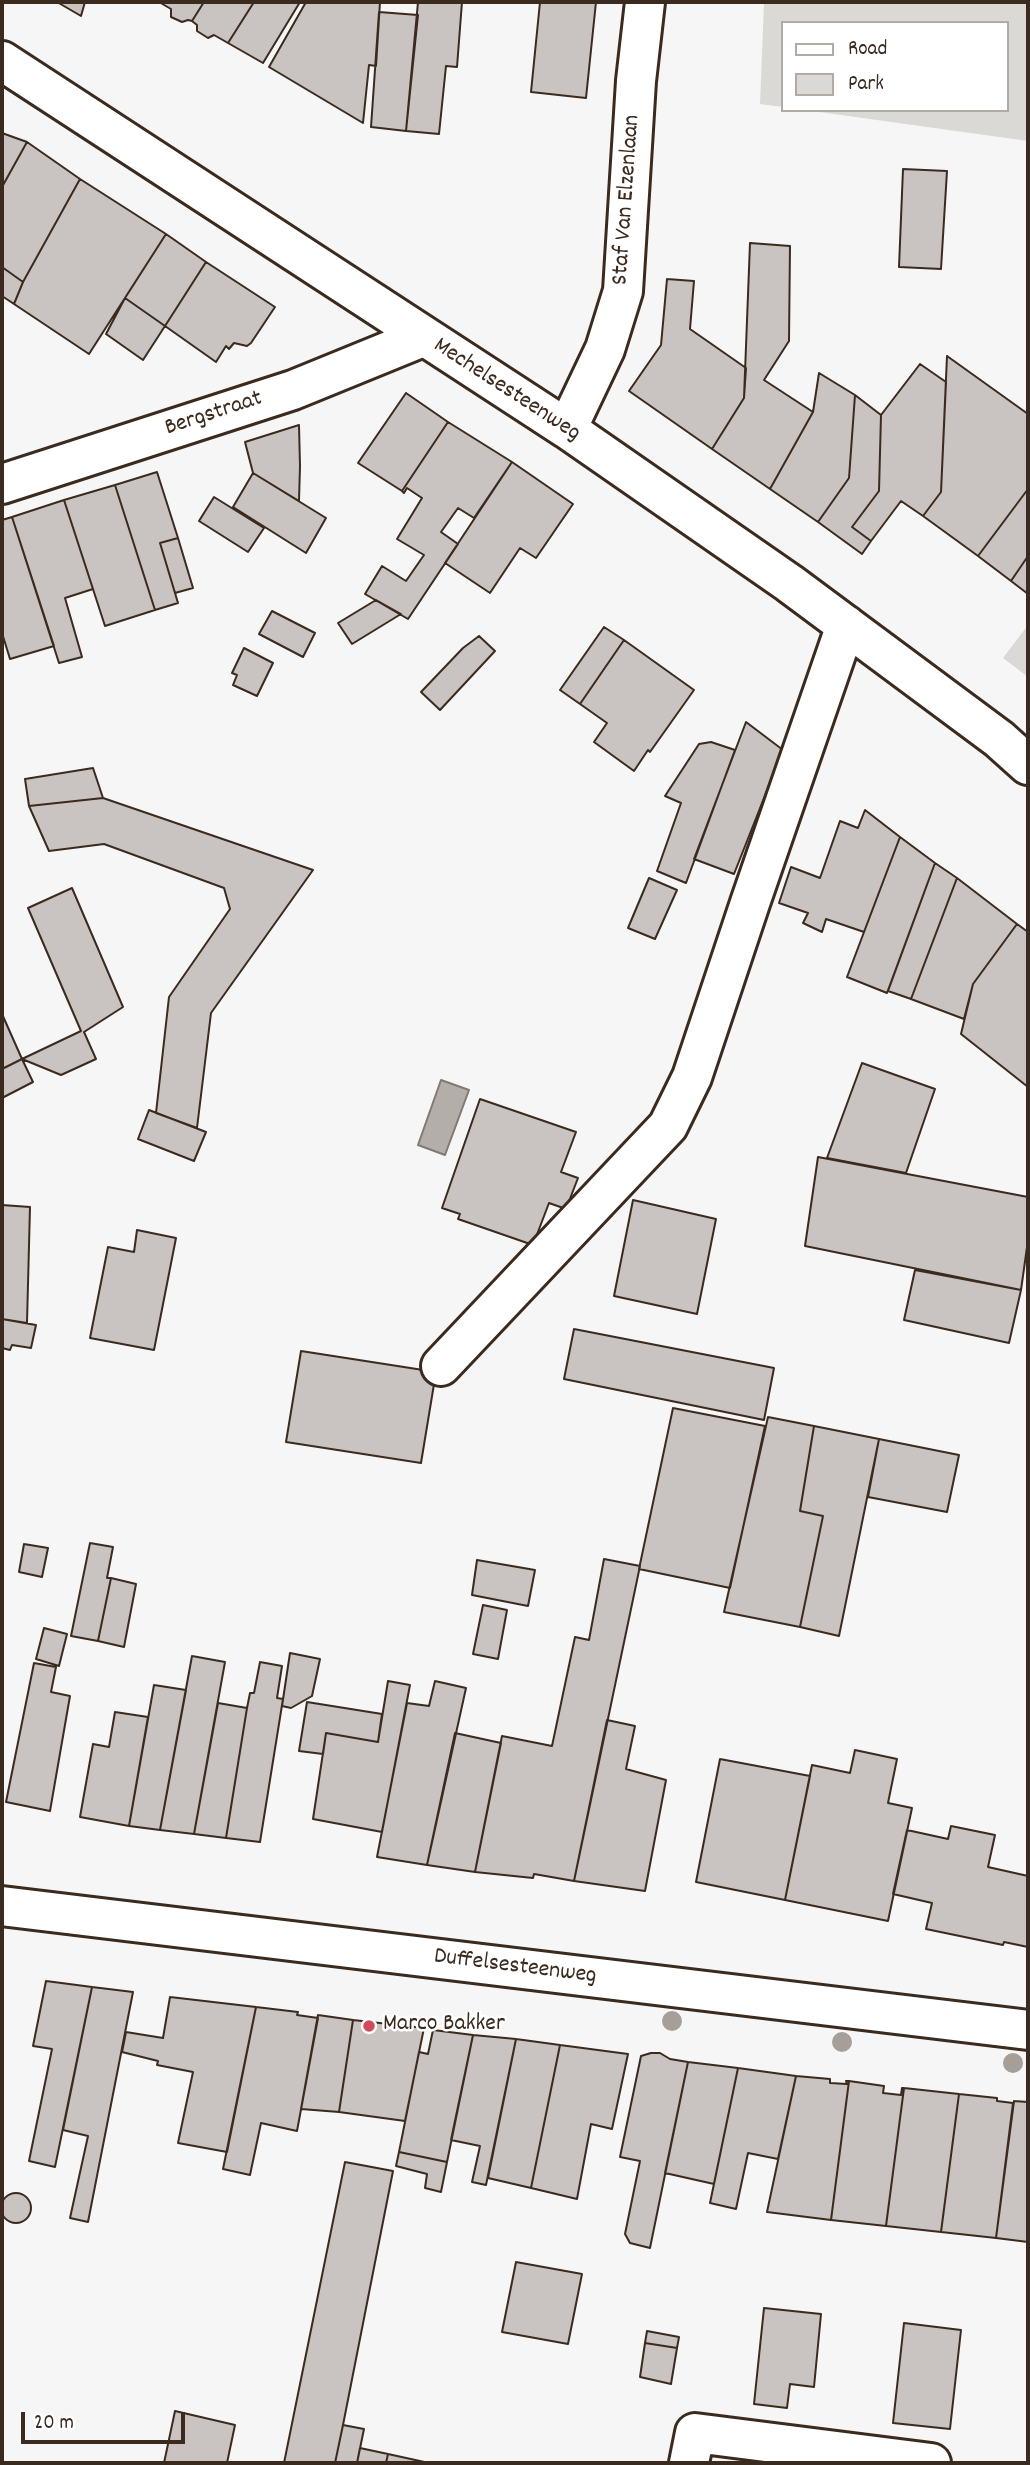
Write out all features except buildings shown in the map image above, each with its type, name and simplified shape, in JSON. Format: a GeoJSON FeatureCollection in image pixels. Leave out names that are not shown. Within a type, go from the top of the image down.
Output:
{"type":"FeatureCollection","features":[{"type":"Feature","properties":{"kind":"street","name":"Staf Van Elzenlaan"},"geometry":{"type":"LineString","coordinates":[[566,429],[605,349],[623,291],[636,80],[645,2]]}},
{"type":"Feature","properties":{"kind":"street","name":"Mechelsesteenweg"},"geometry":{"type":"LineString","coordinates":[[2,61],[566,429],[846,625],[1014,748],[1028,765]]}},
{"type":"Feature","properties":{"kind":"street","name":"Bergstraat"},"geometry":{"type":"LineString","coordinates":[[2,484],[293,390],[423,337]]}},
{"type":"Feature","properties":{"kind":"street"},"geometry":{"type":"LineString","coordinates":[[441,1366],[668,1126],[692,1077],[846,625]]}},
{"type":"Feature","properties":{"kind":"street","name":"Duffelsesteenweg"},"geometry":{"type":"LineString","coordinates":[[2,1906],[1028,2030]]}},
{"type":"Feature","properties":{"kind":"street"},"geometry":{"type":"LineString","coordinates":[[689,2463],[695,2433],[931,2463]]}},
{"type":"Feature","properties":{"kind":"green space"},"geometry":{"type":"Polygon","coordinates":[[[764,2],[1028,2],[1028,141],[819,112],[1009,112],[1009,21],[782,21],[782,107],[760,104],[764,2]]]}},
{"type":"Feature","properties":{"kind":"green space"},"geometry":{"type":"Polygon","coordinates":[[[1028,625],[1028,677],[1003,658],[1028,625]]]}},
{"type":"Feature","properties":{"kind":"shaded area"},"geometry":{"type":"Polygon","coordinates":[[[441,1080],[469,1090],[445,1155],[418,1145],[441,1080]]]}},
{"type":"Feature","properties":{"kind":"place","name":"Marco Bakker"},"geometry":{"type":"Point","coordinates":[369,2026]}}]}
